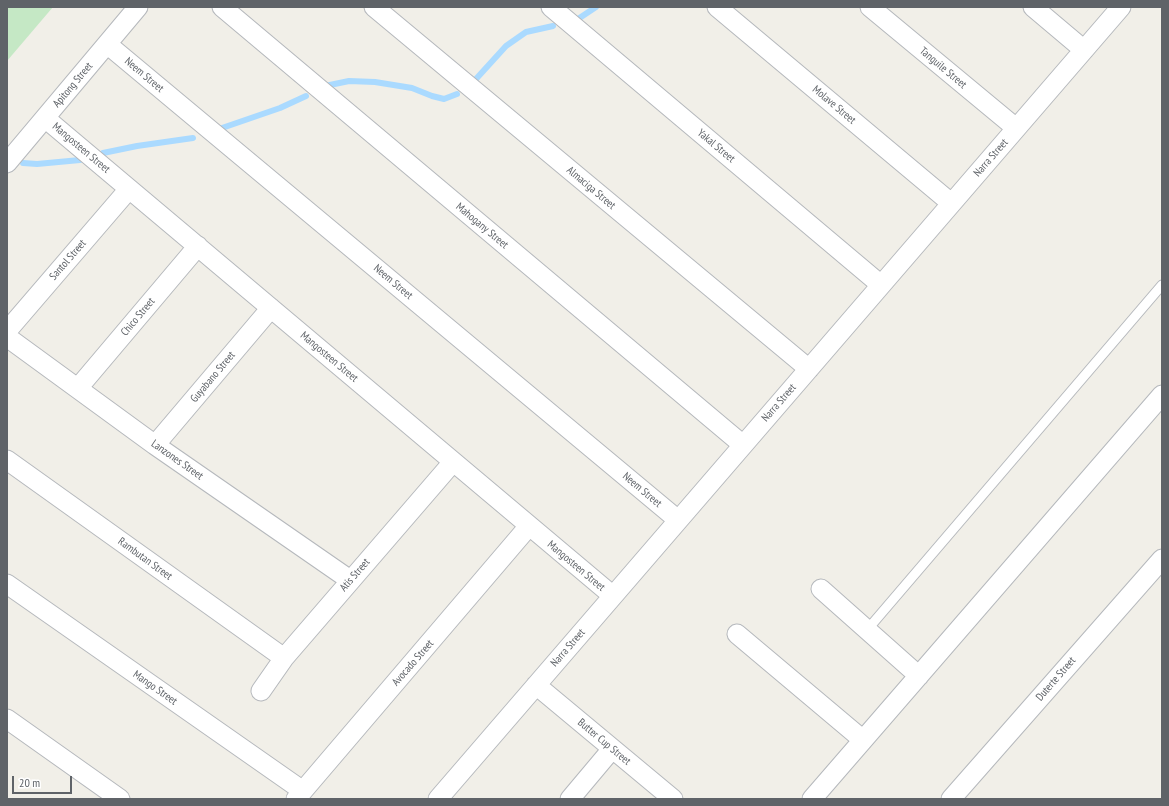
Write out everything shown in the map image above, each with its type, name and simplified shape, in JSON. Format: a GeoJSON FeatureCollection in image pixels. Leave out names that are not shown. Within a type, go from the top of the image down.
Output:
{"type":"FeatureCollection","features":[{"type":"Feature","properties":{"kind":"street","name":"Apitong Street"},"geometry":{"type":"LineString","coordinates":[[7,162],[138,7]]}},
{"type":"Feature","properties":{"kind":"street","name":"Mahogany Street"},"geometry":{"type":"LineString","coordinates":[[222,7],[743,445]]}},
{"type":"Feature","properties":{"kind":"street","name":"Almaciga Street"},"geometry":{"type":"LineString","coordinates":[[374,7],[809,369]]}},
{"type":"Feature","properties":{"kind":"street","name":"Yakal Street"},"geometry":{"type":"LineString","coordinates":[[551,7],[881,285]]}},
{"type":"Feature","properties":{"kind":"street","name":"Molave Street"},"geometry":{"type":"LineString","coordinates":[[717,7],[952,203]]}},
{"type":"Feature","properties":{"kind":"street","name":"Tanguile Street"},"geometry":{"type":"LineString","coordinates":[[870,7],[1016,128]]}},
{"type":"Feature","properties":{"kind":"street"},"geometry":{"type":"LineString","coordinates":[[1033,7],[1084,50]]}},
{"type":"Feature","properties":{"kind":"street","name":"Narra Street"},"geometry":{"type":"LineString","coordinates":[[438,799],[1121,7]]}},
{"type":"Feature","properties":{"kind":"street","name":"Neem Street"},"geometry":{"type":"LineString","coordinates":[[107,44],[678,520]]}},
{"type":"Feature","properties":{"kind":"street","name":"Mangosteen Street"},"geometry":{"type":"LineString","coordinates":[[45,118],[612,596]]}},
{"type":"Feature","properties":{"kind":"street","name":"Santol Street"},"geometry":{"type":"LineString","coordinates":[[7,332],[130,189]]}},
{"type":"Feature","properties":{"kind":"street","name":"Chico Street"},"geometry":{"type":"LineString","coordinates":[[78,388],[198,246]]}},
{"type":"Feature","properties":{"kind":"street","name":"Guyabano Street"},"geometry":{"type":"LineString","coordinates":[[155,445],[271,308]]}},
{"type":"Feature","properties":{"kind":"street","name":"Lanzones Street"},"geometry":{"type":"LineString","coordinates":[[7,337],[155,445],[350,580]]}},
{"type":"Feature","properties":{"kind":"street"},"geometry":{"type":"LineString","coordinates":[[812,799],[1162,394]]}},
{"type":"Feature","properties":{"kind":"street","name":"Rambutan Street"},"geometry":{"type":"LineString","coordinates":[[7,460],[284,658]]}},
{"type":"Feature","properties":{"kind":"street","name":"Atis Street"},"geometry":{"type":"LineString","coordinates":[[261,691],[284,658],[453,462]]}},
{"type":"Feature","properties":{"kind":"street","name":"Avocado Street"},"geometry":{"type":"LineString","coordinates":[[299,795],[529,526]]}},
{"type":"Feature","properties":{"kind":"street","name":"Duterte Street"},"geometry":{"type":"LineString","coordinates":[[951,799],[1162,559]]}},
{"type":"Feature","properties":{"kind":"street","name":"Mango Street"},"geometry":{"type":"LineString","coordinates":[[7,584],[299,795]]}},
{"type":"Feature","properties":{"kind":"street"},"geometry":{"type":"LineString","coordinates":[[821,589],[919,676]]}},
{"type":"Feature","properties":{"kind":"street"},"geometry":{"type":"LineString","coordinates":[[737,634],[863,740]]}},
{"type":"Feature","properties":{"kind":"street","name":"Butter Cup Street"},"geometry":{"type":"LineString","coordinates":[[536,685],[673,799]]}},
{"type":"Feature","properties":{"kind":"street"},"geometry":{"type":"LineString","coordinates":[[7,719],[120,799]]}},
{"type":"Feature","properties":{"kind":"street"},"geometry":{"type":"LineString","coordinates":[[570,799],[612,748]]}},
{"type":"Feature","properties":{"kind":"lane"},"geometry":{"type":"LineString","coordinates":[[867,630],[1162,285]]}},
{"type":"Feature","properties":{"kind":"green space"},"geometry":{"type":"Polygon","coordinates":[[[7,7],[53,7],[7,61],[7,7]]]}},
{"type":"Feature","properties":{"kind":"waterway"},"geometry":{"type":"LineString","coordinates":[[575,21],[596,7]]}},
{"type":"Feature","properties":{"kind":"waterway"},"geometry":{"type":"LineString","coordinates":[[476,79],[506,46],[526,32],[553,26]]}},
{"type":"Feature","properties":{"kind":"waterway"},"geometry":{"type":"LineString","coordinates":[[325,86],[349,81],[375,82],[412,88],[444,99],[457,94]]}},
{"type":"Feature","properties":{"kind":"waterway"},"geometry":{"type":"LineString","coordinates":[[222,128],[280,108],[306,96]]}},
{"type":"Feature","properties":{"kind":"waterway"},"geometry":{"type":"LineString","coordinates":[[103,153],[137,146],[193,138]]}},
{"type":"Feature","properties":{"kind":"waterway"},"geometry":{"type":"LineString","coordinates":[[23,163],[37,164],[80,160]]}}]}
